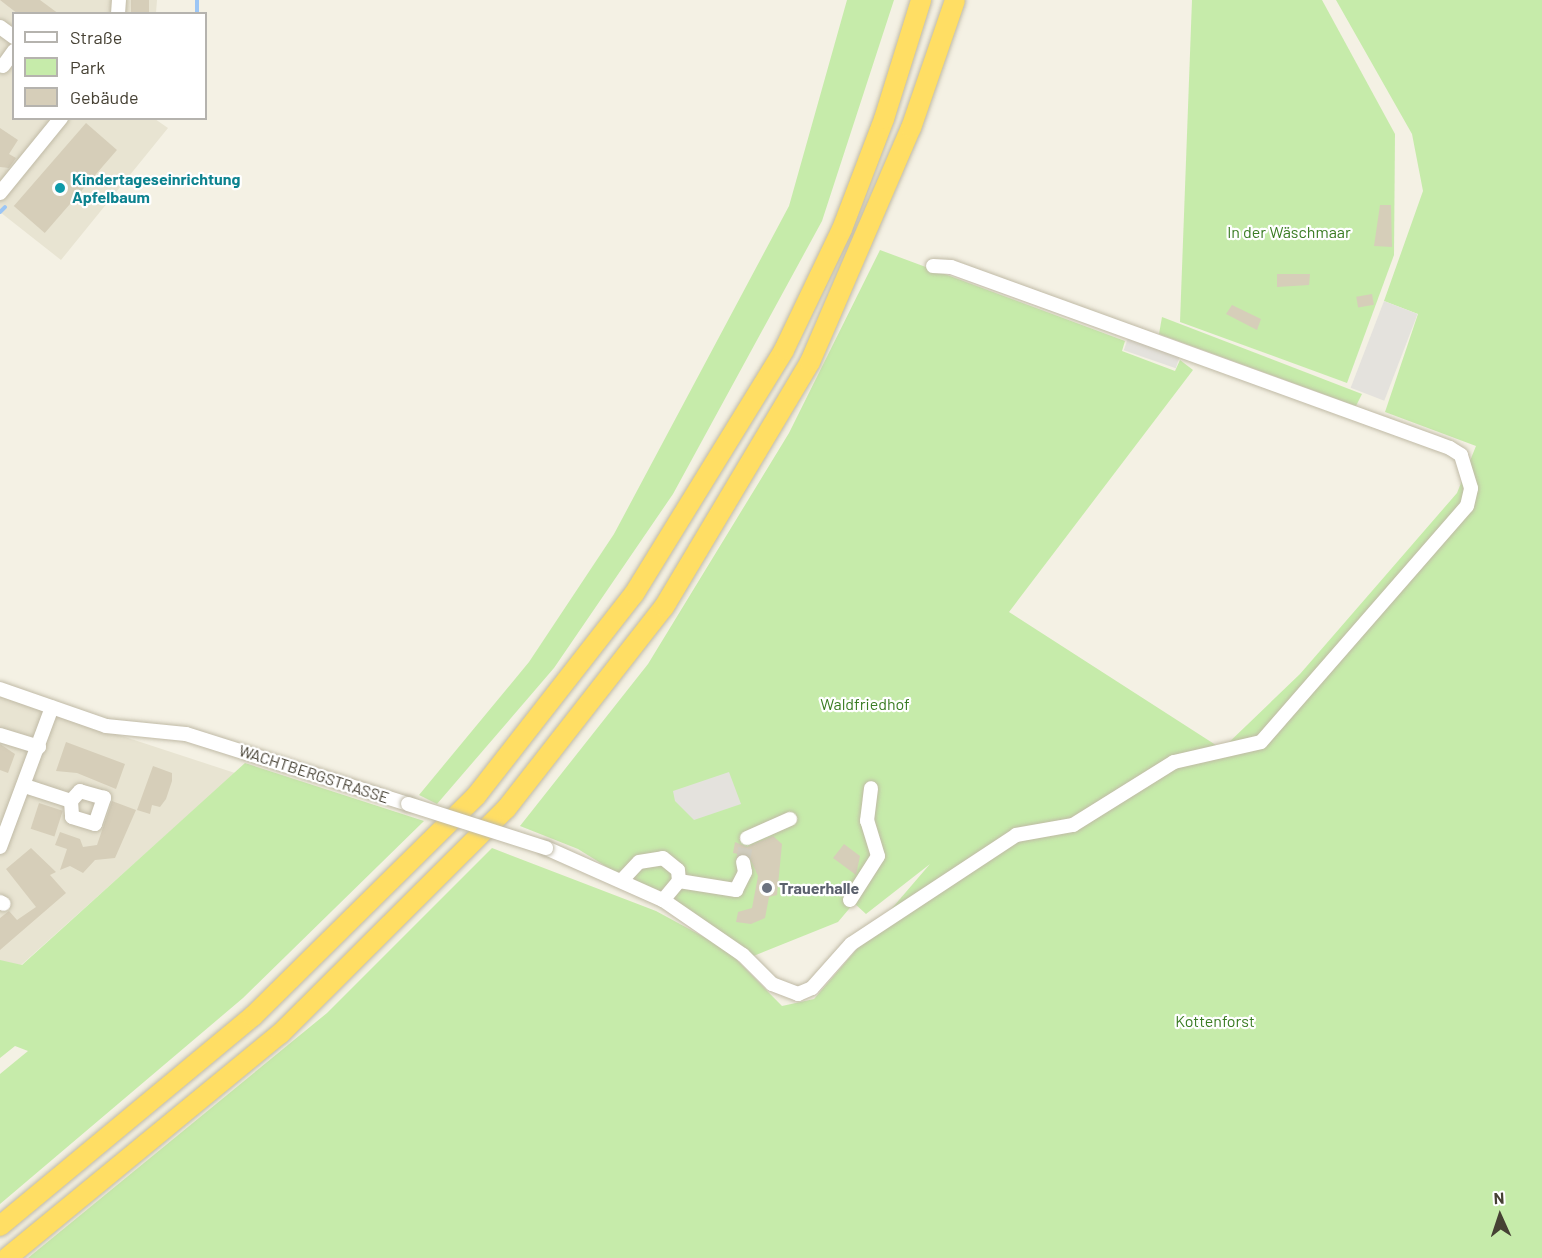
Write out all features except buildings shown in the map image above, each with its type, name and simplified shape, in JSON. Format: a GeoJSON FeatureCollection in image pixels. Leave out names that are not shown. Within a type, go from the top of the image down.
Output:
{"type":"FeatureCollection","features":[{"type":"Feature","properties":{"kind":"highway"},"geometry":{"type":"LineString","coordinates":[[0,1226],[253,1016],[476,796],[634,594],[784,350],[842,229],[885,119],[921,0]]}},
{"type":"Feature","properties":{"kind":"highway"},"geometry":{"type":"LineString","coordinates":[[7,1258],[288,1026],[506,809],[664,607],[810,362],[911,129],[955,0]]}},
{"type":"Feature","properties":{"kind":"street"},"geometry":{"type":"LineString","coordinates":[[3,66],[12,54]]}},
{"type":"Feature","properties":{"kind":"street"},"geometry":{"type":"LineString","coordinates":[[0,194],[59,120]]}},
{"type":"Feature","properties":{"kind":"street","name":"WACHTBERGSTRASSE"},"geometry":{"type":"LineString","coordinates":[[0,689],[106,726],[186,734],[546,848],[623,879],[663,900],[743,955],[771,984],[798,994],[812,988],[851,944],[1016,835],[1074,825],[1174,762],[1261,742],[1467,506],[1471,488],[1461,455],[1450,448],[951,267],[933,266]]}},
{"type":"Feature","properties":{"kind":"street"},"geometry":{"type":"LineString","coordinates":[[0,848],[7,815],[25,786],[52,707]]}},
{"type":"Feature","properties":{"kind":"street"},"geometry":{"type":"LineString","coordinates":[[0,735],[39,747]]}},
{"type":"Feature","properties":{"kind":"street"},"geometry":{"type":"LineString","coordinates":[[25,786],[71,801]]}},
{"type":"Feature","properties":{"kind":"street"},"geometry":{"type":"LineString","coordinates":[[850,900],[878,856],[867,821],[871,788]]}},
{"type":"Feature","properties":{"kind":"street"},"geometry":{"type":"LineString","coordinates":[[747,838],[790,819]]}},
{"type":"Feature","properties":{"kind":"street"},"geometry":{"type":"LineString","coordinates":[[623,879],[639,862],[663,858],[678,870],[679,880],[663,900]]}},
{"type":"Feature","properties":{"kind":"street"},"geometry":{"type":"LineString","coordinates":[[679,880],[736,890],[745,872],[743,862]]}},
{"type":"Feature","properties":{"kind":"shaded area"},"geometry":{"type":"Polygon","coordinates":[[[0,0],[157,0],[156,12],[12,12],[12,120],[156,120],[168,128],[61,260],[0,212],[0,0]]]}},
{"type":"Feature","properties":{"kind":"shaded area"},"geometry":{"type":"Polygon","coordinates":[[[1384,301],[1418,314],[1384,401],[1351,388],[1384,301]]]}},
{"type":"Feature","properties":{"kind":"shaded area"},"geometry":{"type":"Polygon","coordinates":[[[1128,338],[1180,356],[1176,368],[1124,350],[1128,338]]]}},
{"type":"Feature","properties":{"kind":"shaded area"},"geometry":{"type":"Polygon","coordinates":[[[0,696],[235,773],[0,984],[0,696]]]}},
{"type":"Feature","properties":{"kind":"shaded area"},"geometry":{"type":"Polygon","coordinates":[[[729,772],[741,804],[694,820],[675,801],[673,791],[729,772]]]}},
{"type":"Feature","properties":{"kind":"green space"},"geometry":{"type":"Polygon","coordinates":[[[847,0],[894,0],[822,221],[673,494],[554,668],[437,804],[419,795],[529,662],[614,534],[789,206],[847,0]]]}},
{"type":"Feature","properties":{"kind":"green space","name":"In der Wäschmaar"},"geometry":{"type":"Polygon","coordinates":[[[1192,0],[1322,0],[1395,134],[1394,255],[1347,383],[1180,322],[1192,0]]]}},
{"type":"Feature","properties":{"kind":"green space","name":"Kottenforst"},"geometry":{"type":"Polygon","coordinates":[[[1336,0],[1542,0],[1542,1258],[28,1258],[327,1013],[492,848],[656,911],[726,949],[782,1006],[814,999],[930,864],[866,914],[854,903],[838,922],[751,957],[578,849],[520,826],[648,664],[789,433],[880,250],[1125,341],[1122,351],[1175,371],[1180,360],[1193,370],[1009,612],[1222,749],[1300,674],[1457,493],[1476,446],[1385,412],[1418,314],[1384,301],[1423,191],[1412,134],[1336,0]]]}},
{"type":"Feature","properties":{"kind":"green space"},"geometry":{"type":"Polygon","coordinates":[[[1162,317],[1362,394],[1356,406],[1159,334],[1162,317]]]}},
{"type":"Feature","properties":{"kind":"green space"},"geometry":{"type":"Polygon","coordinates":[[[245,763],[424,821],[243,998],[0,1204],[0,1074],[28,1051],[15,1046],[0,1058],[0,960],[22,965],[245,763]]]}},
{"type":"Feature","properties":{"kind":"waterway"},"geometry":{"type":"LineString","coordinates":[[197,0],[197,12]]}},
{"type":"Feature","properties":{"kind":"waterway"},"geometry":{"type":"LineString","coordinates":[[0,212],[5,207]]}},
{"type":"Feature","properties":{"kind":"tunnel"},"geometry":{"type":"LineString","coordinates":[[743,862],[747,838]]}},
{"type":"Feature","properties":{"kind":"place","name":"Kindertageseinrichtung Apfelbaum"},"geometry":{"type":"Point","coordinates":[60,188]}},
{"type":"Feature","properties":{"kind":"place","name":"Trauerhalle"},"geometry":{"type":"Point","coordinates":[767,888]}},
{"type":"Feature","properties":{"kind":"park label","name":"Waldfriedhof"},"geometry":{"type":"Point","coordinates":[865,704]}}]}
